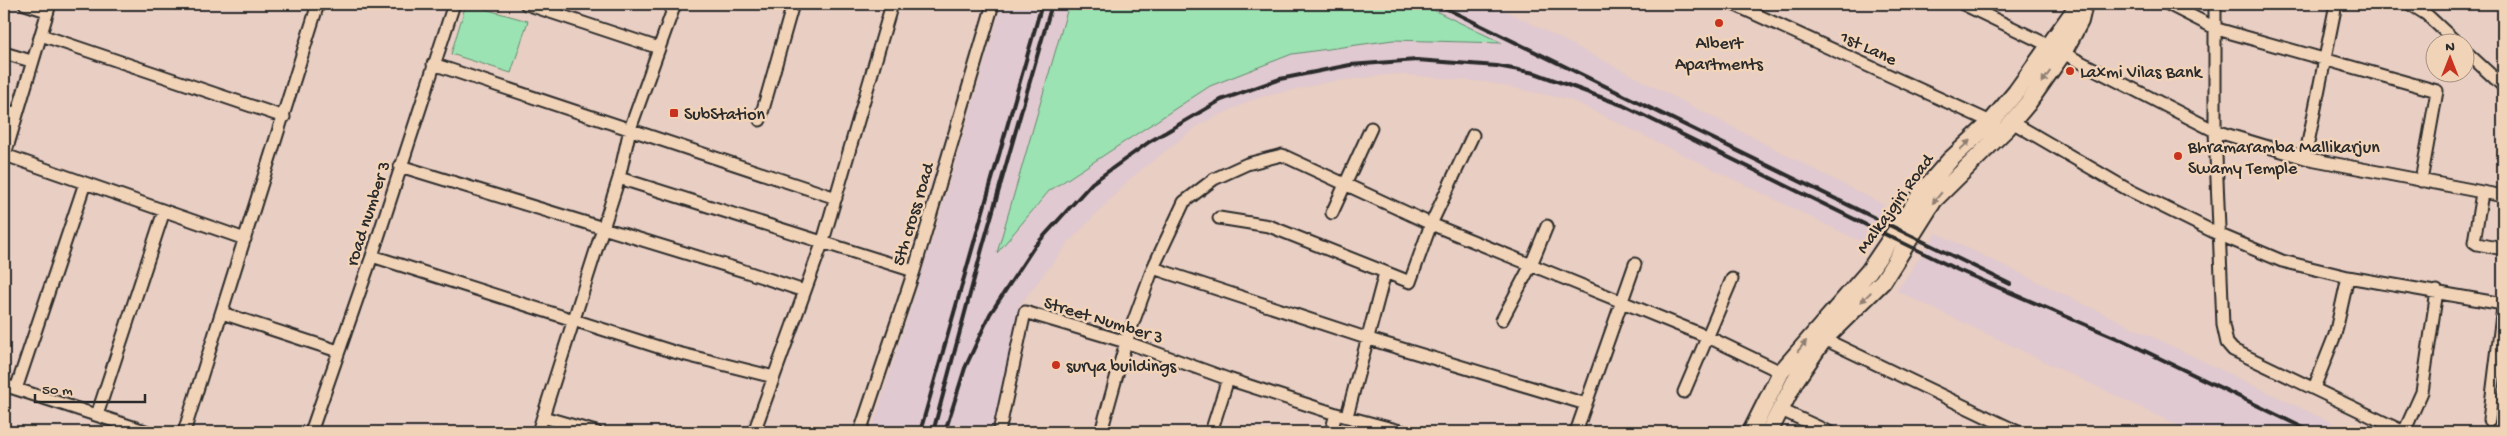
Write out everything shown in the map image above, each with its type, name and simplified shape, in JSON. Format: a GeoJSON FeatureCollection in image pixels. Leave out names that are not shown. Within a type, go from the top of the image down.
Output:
{"type":"FeatureCollection","features":[{"type":"Feature","properties":{"kind":"main road","name":"Malkajgiri Road"},"geometry":{"type":"LineString","coordinates":[[1769,432],[1779,409],[1824,339],[1883,281],[1934,200],[2012,122],[2028,103],[2057,49],[2069,14],[2079,4]]}},
{"type":"Feature","properties":{"kind":"main road","name":"Malkajgiri Road"},"geometry":{"type":"LineString","coordinates":[[1751,432],[1781,372],[1869,270],[1923,191],[1950,160],[1991,122],[2057,49],[2080,21],[2084,4]]}},
{"type":"Feature","properties":{"kind":"street"},"geometry":{"type":"LineString","coordinates":[[25,4],[48,7],[4,156],[245,240]]}},
{"type":"Feature","properties":{"kind":"street"},"geometry":{"type":"LineString","coordinates":[[184,432],[318,4]]}},
{"type":"Feature","properties":{"kind":"street","name":"road number 3"},"geometry":{"type":"LineString","coordinates":[[311,432],[372,256],[454,4]]}},
{"type":"Feature","properties":{"kind":"street"},"geometry":{"type":"LineString","coordinates":[[526,4],[554,8],[659,48]]}},
{"type":"Feature","properties":{"kind":"street"},"geometry":{"type":"LineString","coordinates":[[538,432],[604,229],[619,178],[630,129],[675,4]]}},
{"type":"Feature","properties":{"kind":"street"},"geometry":{"type":"LineString","coordinates":[[760,120],[793,4]]}},
{"type":"Feature","properties":{"kind":"street"},"geometry":{"type":"LineString","coordinates":[[754,432],[823,241],[892,4]]}},
{"type":"Feature","properties":{"kind":"street","name":"5th cross road"},"geometry":{"type":"LineString","coordinates":[[860,432],[914,271],[993,4]]}},
{"type":"Feature","properties":{"kind":"street","name":"1st Lane"},"geometry":{"type":"LineString","coordinates":[[1733,4],[1991,122]]}},
{"type":"Feature","properties":{"kind":"street"},"geometry":{"type":"LineString","coordinates":[[1963,4],[2057,49],[2215,131],[2305,158],[2503,196]]}},
{"type":"Feature","properties":{"kind":"street"},"geometry":{"type":"LineString","coordinates":[[2168,4],[2217,29],[2437,91],[2421,181]]}},
{"type":"Feature","properties":{"kind":"street"},"geometry":{"type":"LineString","coordinates":[[2215,4],[2217,29],[2215,131],[2218,234],[2223,325],[2227,343],[2233,350],[2404,432],[2422,392],[2437,291]]}},
{"type":"Feature","properties":{"kind":"street"},"geometry":{"type":"LineString","coordinates":[[2305,158],[2336,4]]}},
{"type":"Feature","properties":{"kind":"street"},"geometry":{"type":"LineString","coordinates":[[2410,4],[2428,9],[2448,32]]}},
{"type":"Feature","properties":{"kind":"street"},"geometry":{"type":"LineString","coordinates":[[41,35],[284,117]]}},
{"type":"Feature","properties":{"kind":"street"},"geometry":{"type":"LineString","coordinates":[[4,53],[31,62]]}},
{"type":"Feature","properties":{"kind":"street"},"geometry":{"type":"LineString","coordinates":[[2474,59],[2503,85]]}},
{"type":"Feature","properties":{"kind":"street"},"geometry":{"type":"LineString","coordinates":[[433,64],[836,198]]}},
{"type":"Feature","properties":{"kind":"street"},"geometry":{"type":"LineString","coordinates":[[4,110],[16,114]]}},
{"type":"Feature","properties":{"kind":"street"},"geometry":{"type":"LineString","coordinates":[[2012,122],[2127,189],[2218,234],[2282,261],[2348,277],[2437,291],[2503,305],[2489,420]]}},
{"type":"Feature","properties":{"kind":"street"},"geometry":{"type":"LineString","coordinates":[[1332,213],[1371,128]]}},
{"type":"Feature","properties":{"kind":"street"},"geometry":{"type":"LineString","coordinates":[[1219,218],[1269,226],[1410,282],[1432,224],[1473,135]]}},
{"type":"Feature","properties":{"kind":"street"},"geometry":{"type":"LineString","coordinates":[[1100,432],[1126,342],[1153,268],[1184,202],[1214,179],[1246,164],[1282,155],[1432,224],[1708,337],[1781,372]]}},
{"type":"Feature","properties":{"kind":"street"},"geometry":{"type":"LineString","coordinates":[[400,166],[744,270],[804,291]]}},
{"type":"Feature","properties":{"kind":"street"},"geometry":{"type":"LineString","coordinates":[[619,178],[914,271]]}},
{"type":"Feature","properties":{"kind":"street"},"geometry":{"type":"LineString","coordinates":[[16,389],[86,183]]}},
{"type":"Feature","properties":{"kind":"street"},"geometry":{"type":"LineString","coordinates":[[2482,192],[2474,242],[2503,249]]}},
{"type":"Feature","properties":{"kind":"street"},"geometry":{"type":"LineString","coordinates":[[98,415],[164,211]]}},
{"type":"Feature","properties":{"kind":"street"},"geometry":{"type":"LineString","coordinates":[[1502,320],[1531,265],[1546,226]]}},
{"type":"Feature","properties":{"kind":"street"},"geometry":{"type":"LineString","coordinates":[[372,256],[674,352],[774,377]]}},
{"type":"Feature","properties":{"kind":"street"},"geometry":{"type":"LineString","coordinates":[[1576,432],[1635,264]]}},
{"type":"Feature","properties":{"kind":"street"},"geometry":{"type":"LineString","coordinates":[[1153,268],[1369,339],[1586,404]]}},
{"type":"Feature","properties":{"kind":"street"},"geometry":{"type":"LineString","coordinates":[[1331,432],[1342,415],[1369,339],[1385,273]]}},
{"type":"Feature","properties":{"kind":"street"},"geometry":{"type":"LineString","coordinates":[[2314,388],[2335,335],[2348,277]]}},
{"type":"Feature","properties":{"kind":"street"},"geometry":{"type":"LineString","coordinates":[[1684,392],[1732,279]]}},
{"type":"Feature","properties":{"kind":"street","name":"Street Number 3"},"geometry":{"type":"LineString","coordinates":[[999,432],[1025,312],[1126,342],[1228,379],[1342,415],[1404,432]]}},
{"type":"Feature","properties":{"kind":"street"},"geometry":{"type":"LineString","coordinates":[[222,313],[338,351]]}},
{"type":"Feature","properties":{"kind":"street"},"geometry":{"type":"LineString","coordinates":[[1824,339],[2018,432]]}},
{"type":"Feature","properties":{"kind":"street"},"geometry":{"type":"LineString","coordinates":[[1211,432],[1228,379]]}},
{"type":"Feature","properties":{"kind":"street"},"geometry":{"type":"LineString","coordinates":[[4,385],[148,432]]}},
{"type":"Feature","properties":{"kind":"street"},"geometry":{"type":"LineString","coordinates":[[1779,409],[1829,432]]}},
{"type":"Feature","properties":{"kind":"street"},"geometry":{"type":"LineString","coordinates":[[543,416],[596,432]]}},
{"type":"Feature","properties":{"kind":"shaded area"},"geometry":{"type":"Polygon","coordinates":[[[1002,4],[1069,4],[998,251],[1049,191],[1209,86],[1292,54],[1393,40],[1500,43],[1421,4],[1493,4],[1884,205],[1872,247],[1571,100],[1485,82],[1394,74],[1329,82],[1257,98],[1200,124],[1131,178],[1069,242],[1019,306],[991,432],[871,432],[933,237],[1002,4]]]}},
{"type":"Feature","properties":{"kind":"shaded area"},"geometry":{"type":"Polygon","coordinates":[[[1936,233],[2351,432],[2192,432],[1897,291],[1936,233]]]}},
{"type":"Feature","properties":{"kind":"green space"},"geometry":{"type":"Polygon","coordinates":[[[466,4],[528,21],[511,73],[451,54],[466,4]]]}},
{"type":"Feature","properties":{"kind":"green space"},"geometry":{"type":"Polygon","coordinates":[[[1069,4],[1421,4],[1502,43],[1393,40],[1292,54],[1210,86],[1049,191],[997,253],[1069,4]]]}},
{"type":"Feature","properties":{"kind":"railway"},"geometry":{"type":"LineString","coordinates":[[920,432],[1042,4]]}},
{"type":"Feature","properties":{"kind":"railway"},"geometry":{"type":"LineString","coordinates":[[933,432],[982,249],[1052,4]]}},
{"type":"Feature","properties":{"kind":"railway"},"geometry":{"type":"LineString","coordinates":[[1437,4],[2010,284]]}},
{"type":"Feature","properties":{"kind":"railway"},"geometry":{"type":"LineString","coordinates":[[945,432],[965,368],[990,314],[1034,247],[1092,183],[1149,142],[1221,100],[1280,79],[1350,65],[1417,60],[1497,66],[1535,73],[1622,105],[1958,270],[2128,343]]}},
{"type":"Feature","properties":{"kind":"railway"},"geometry":{"type":"LineString","coordinates":[[2122,340],[2312,432]]}},
{"type":"Feature","properties":{"kind":"place","name":"Albert Apartments"},"geometry":{"type":"Point","coordinates":[1719,23]}},
{"type":"Feature","properties":{"kind":"place","name":"Laxmi Vilas Bank"},"geometry":{"type":"Point","coordinates":[2070,71]}},
{"type":"Feature","properties":{"kind":"place","name":"SubStation"},"geometry":{"type":"Point","coordinates":[674,113]}},
{"type":"Feature","properties":{"kind":"place","name":"Bhramaramba Mallikarjun Swamy Temple"},"geometry":{"type":"Point","coordinates":[2178,156]}},
{"type":"Feature","properties":{"kind":"place","name":"surya buildings"},"geometry":{"type":"Point","coordinates":[1056,365]}}]}
